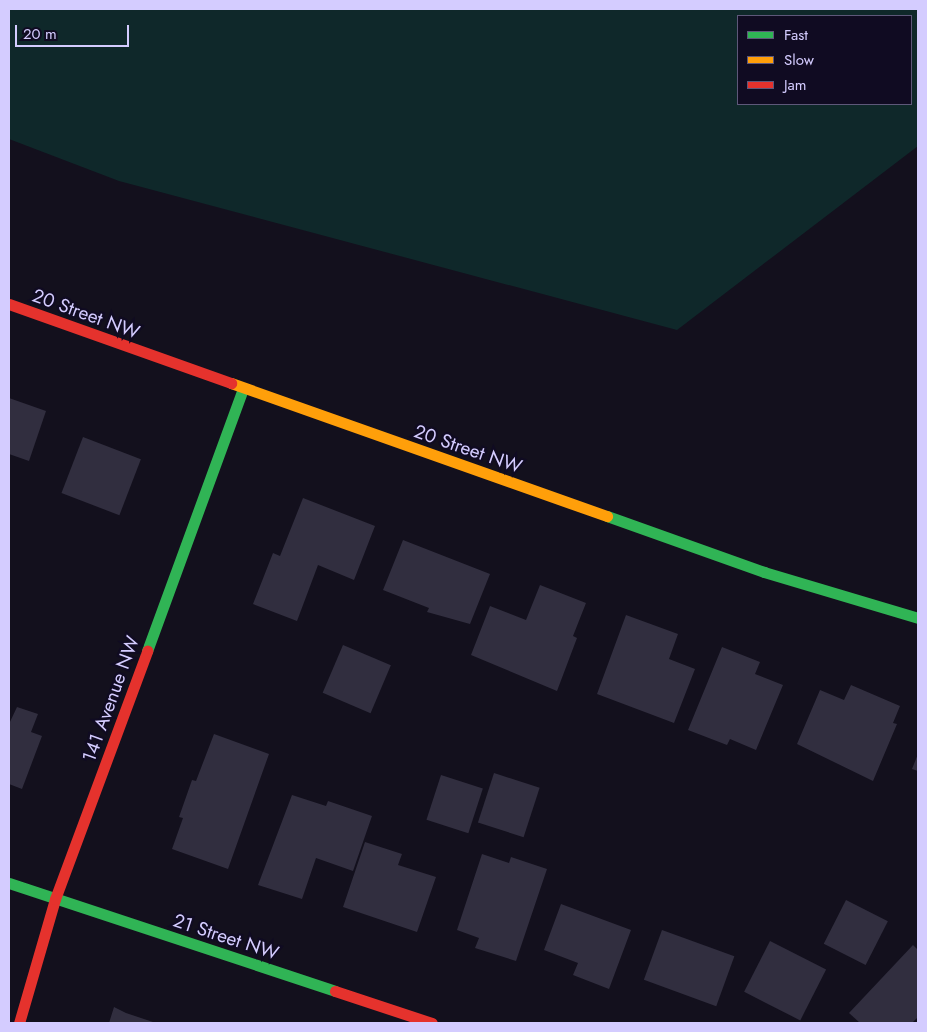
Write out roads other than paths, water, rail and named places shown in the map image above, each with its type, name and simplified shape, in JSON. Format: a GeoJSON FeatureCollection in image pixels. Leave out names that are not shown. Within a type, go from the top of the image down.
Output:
{"type":"FeatureCollection","features":[{"type":"Feature","properties":{"kind":"street","name":"20 Street NW"},"geometry":{"type":"LineString","coordinates":[[9,304],[243,389],[764,572],[918,618]]}},
{"type":"Feature","properties":{"kind":"street","name":"141 Avenue NW"},"geometry":{"type":"LineString","coordinates":[[19,1023],[55,899],[243,389]]}},
{"type":"Feature","properties":{"kind":"street","name":"21 Street NW"},"geometry":{"type":"LineString","coordinates":[[9,883],[432,1023]]}}]}
